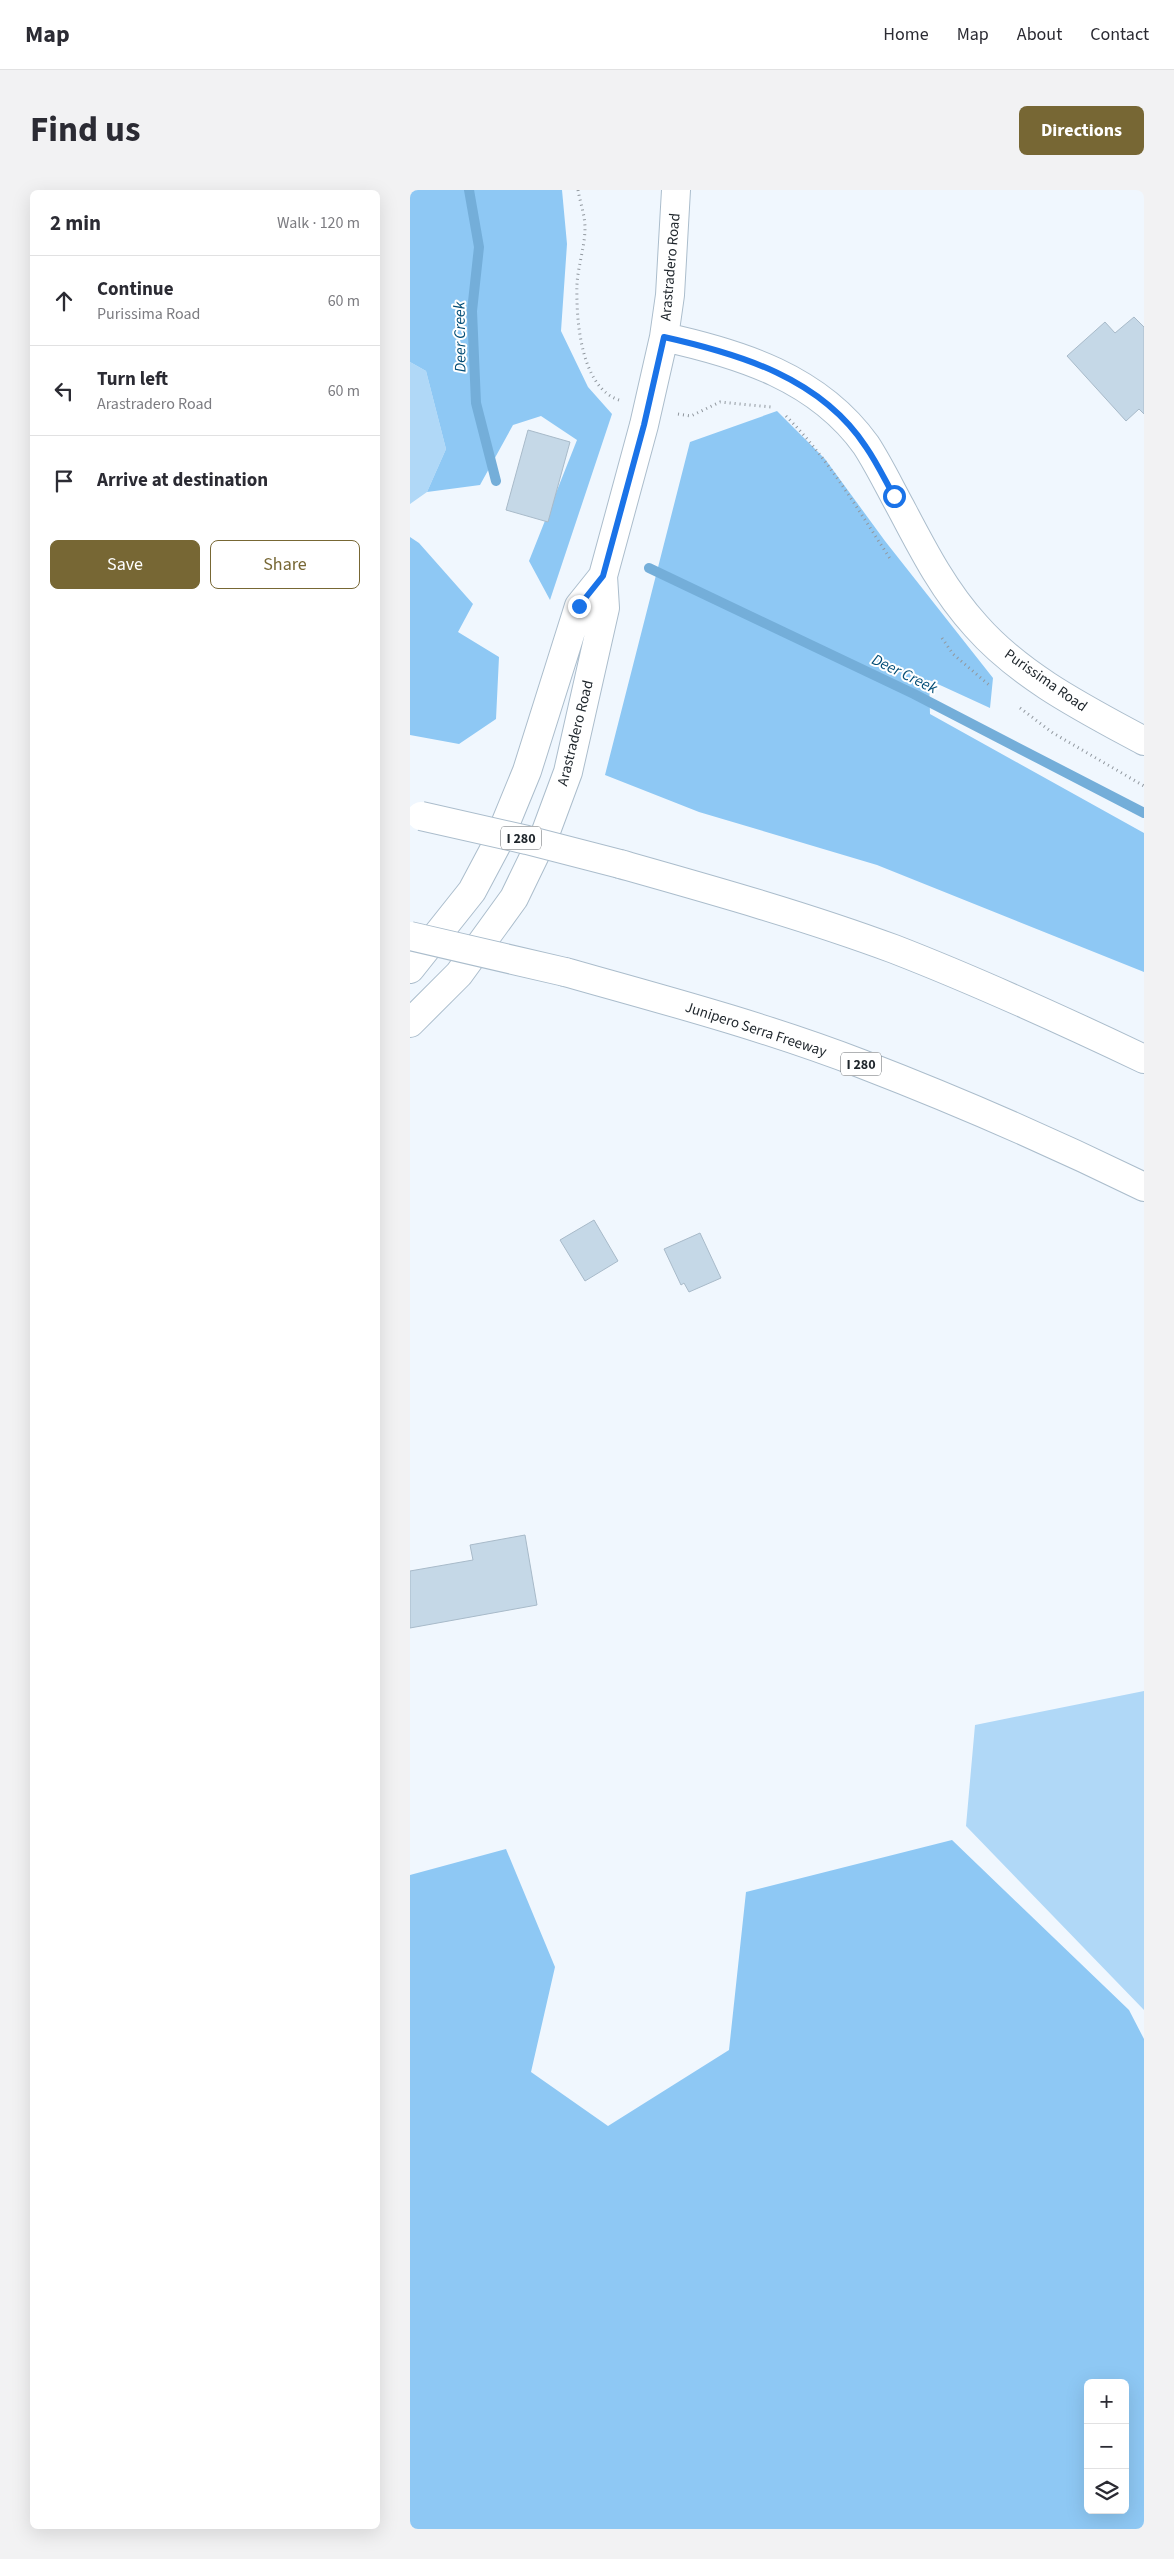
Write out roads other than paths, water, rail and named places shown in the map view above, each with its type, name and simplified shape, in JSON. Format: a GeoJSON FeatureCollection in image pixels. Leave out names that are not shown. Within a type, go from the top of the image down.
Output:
{"type":"FeatureCollection","features":[{"type":"Feature","properties":{"kind":"main road","name":"Arastradero Road"},"geometry":{"type":"LineString","coordinates":[[410,1023],[460,974],[514,898],[545,834],[568,772],[605,608],[603,576],[644,425],[664,337],[670,295],[676,190]]}},
{"type":"Feature","properties":{"kind":"main road","name":"Purissima Road"},"geometry":{"type":"LineString","coordinates":[[664,337],[714,348],[748,359],[796,381],[834,408],[866,446],[936,574],[976,626],[1025,670],[1074,703],[1144,741]]}},
{"type":"Feature","properties":{"kind":"main road","name":"Arastradero Road"},"geometry":{"type":"LineString","coordinates":[[410,969],[472,891],[497,844],[526,771],[579,606],[603,576]]}},
{"type":"Feature","properties":{"kind":"main road","name":"I 280"},"geometry":{"type":"LineString","coordinates":[[415,815],[527,840],[620,864],[741,898],[894,949],[1047,1012],[1144,1059]]}},
{"type":"Feature","properties":{"kind":"main road","name":"Junipero Serra Freeway"},"geometry":{"type":"LineString","coordinates":[[410,936],[565,972],[712,1013],[862,1064],[1006,1124],[1144,1187]]}},
{"type":"Feature","properties":{"kind":"waterway","name":"Deer Creek"},"geometry":{"type":"LineString","coordinates":[[469,190],[479,247],[472,311],[476,403],[496,481]]}},
{"type":"Feature","properties":{"kind":"waterway","name":"Deer Creek"},"geometry":{"type":"LineString","coordinates":[[649,568],[914,694],[1144,813]]}}]}
